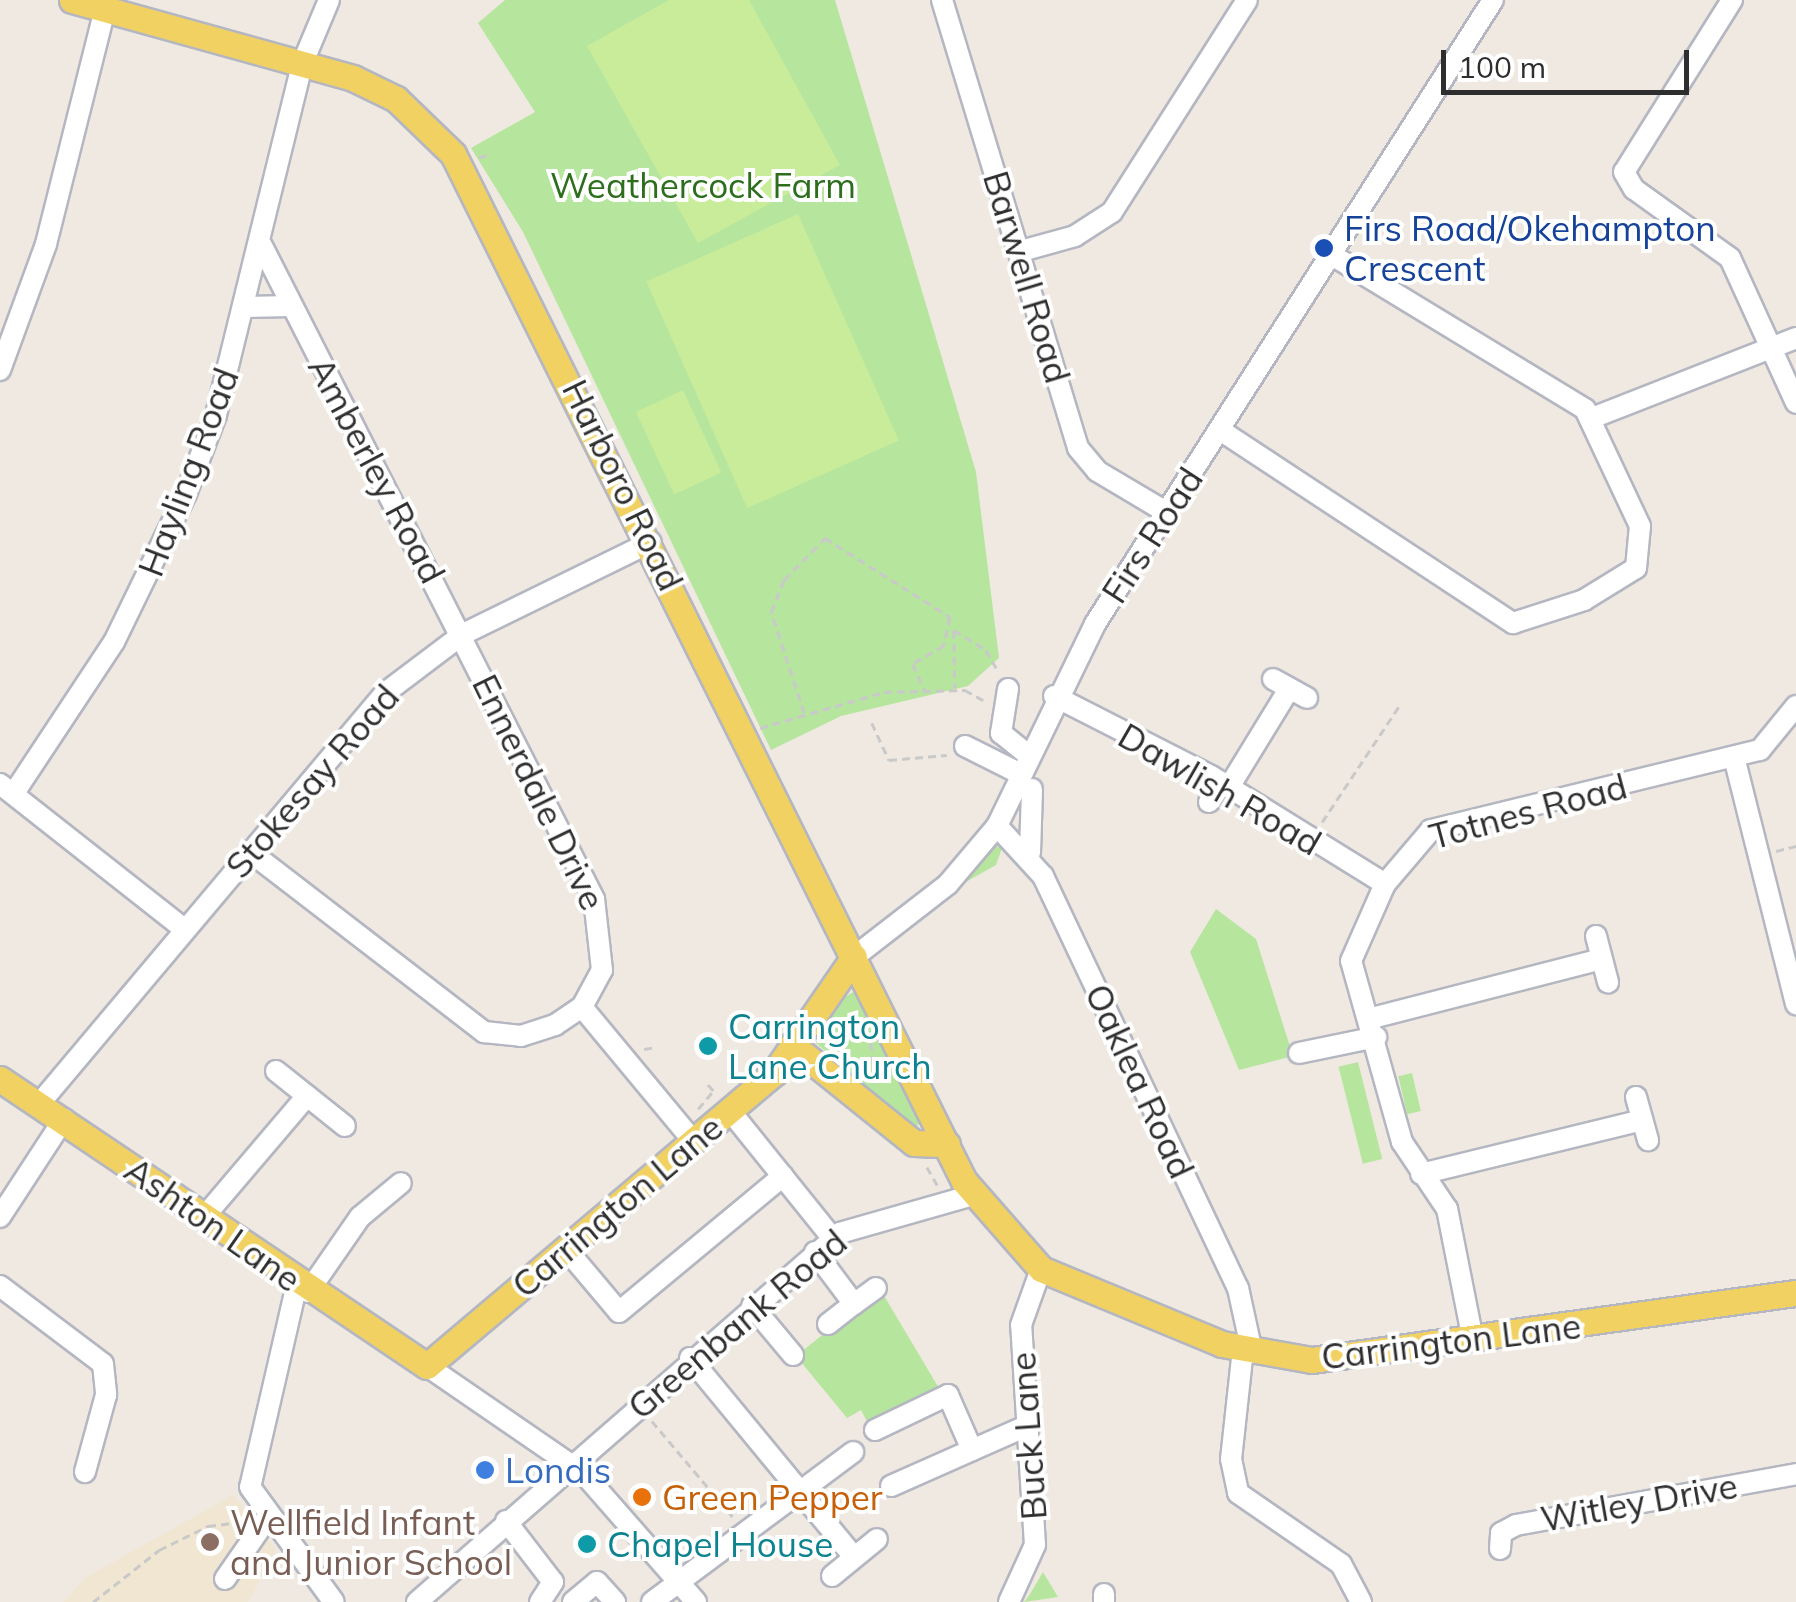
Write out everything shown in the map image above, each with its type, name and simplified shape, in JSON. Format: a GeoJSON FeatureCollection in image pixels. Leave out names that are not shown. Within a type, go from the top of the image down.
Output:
{"type":"FeatureCollection","features":[{"type":"Feature","properties":{"kind":"main road","name":"Harboro Road"},"geometry":{"type":"LineString","coordinates":[[72,0],[303,62],[396,99],[453,154],[651,542],[973,1195]]}},
{"type":"Feature","properties":{"kind":"main road","name":"Firs Road"},"geometry":{"type":"LineString","coordinates":[[792,1045],[854,957]]}},
{"type":"Feature","properties":{"kind":"main road","name":"Carrington Lane"},"geometry":{"type":"LineString","coordinates":[[427,1366],[731,1112],[792,1045]]}},
{"type":"Feature","properties":{"kind":"main road"},"geometry":{"type":"LineString","coordinates":[[792,1045],[914,1144],[947,1144]]}},
{"type":"Feature","properties":{"kind":"main road","name":"Ashton Lane"},"geometry":{"type":"LineString","coordinates":[[0,1078],[302,1288],[427,1366]]}},
{"type":"Feature","properties":{"kind":"main road","name":"Carrington Lane"},"geometry":{"type":"LineString","coordinates":[[973,1195],[1041,1269],[1247,1350],[1348,1358],[1796,1293]]}},
{"type":"Feature","properties":{"kind":"street","name":"Hayling Road"},"geometry":{"type":"LineString","coordinates":[[7,789],[152,574],[216,415],[262,246],[303,62],[329,0]]}},
{"type":"Feature","properties":{"kind":"street","name":"Barwell Road"},"geometry":{"type":"LineString","coordinates":[[942,0],[1082,456],[1166,512]]}},
{"type":"Feature","properties":{"kind":"street"},"geometry":{"type":"LineString","coordinates":[[1021,252],[1075,236],[1112,212],[1246,0]]}},
{"type":"Feature","properties":{"kind":"street","name":"Firs Road"},"geometry":{"type":"LineString","coordinates":[[854,957],[948,884],[997,826],[1027,772],[1054,696],[1166,512],[1493,0]]}},
{"type":"Feature","properties":{"kind":"street"},"geometry":{"type":"LineString","coordinates":[[1732,0],[1624,172],[1634,189],[1730,258],[1796,403]]}},
{"type":"Feature","properties":{"kind":"street"},"geometry":{"type":"LineString","coordinates":[[0,370],[46,244],[105,8]]}},
{"type":"Feature","properties":{"kind":"street","name":"Amberley Road"},"geometry":{"type":"LineString","coordinates":[[262,246],[463,634]]}},
{"type":"Feature","properties":{"kind":"street"},"geometry":{"type":"LineString","coordinates":[[1220,430],[1496,616],[1526,623],[1616,583],[1642,556],[1640,526],[1592,418],[1333,256]]}},
{"type":"Feature","properties":{"kind":"street"},"geometry":{"type":"LineString","coordinates":[[244,307],[291,306]]}},
{"type":"Feature","properties":{"kind":"street"},"geometry":{"type":"LineString","coordinates":[[1592,418],[1771,344],[1796,338]]}},
{"type":"Feature","properties":{"kind":"street","name":"Stokesay Road"},"geometry":{"type":"LineString","coordinates":[[40,1103],[385,692],[463,634],[651,542]]}},
{"type":"Feature","properties":{"kind":"street","name":"Ennerdale Drive"},"geometry":{"type":"LineString","coordinates":[[463,634],[600,914],[604,958],[582,1007]]}},
{"type":"Feature","properties":{"kind":"street"},"geometry":{"type":"LineString","coordinates":[[1209,802],[1226,785],[1290,689]]}},
{"type":"Feature","properties":{"kind":"street","name":"Dawlish Road"},"geometry":{"type":"LineString","coordinates":[[1054,696],[1226,785],[1384,884]]}},
{"type":"Feature","properties":{"kind":"street"},"geometry":{"type":"LineString","coordinates":[[1003,697],[1002,733],[1027,772]]}},
{"type":"Feature","properties":{"kind":"street","name":"Totnes Road"},"geometry":{"type":"LineString","coordinates":[[1473,1340],[1454,1229],[1402,1142],[1352,953],[1384,884],[1431,830],[1734,757],[1772,742],[1796,706]]}},
{"type":"Feature","properties":{"kind":"street"},"geometry":{"type":"LineString","coordinates":[[967,750],[1027,772]]}},
{"type":"Feature","properties":{"kind":"street"},"geometry":{"type":"LineString","coordinates":[[1734,757],[1786,933],[1796,1004]]}},
{"type":"Feature","properties":{"kind":"street","name":"Firs Road"},"geometry":{"type":"LineString","coordinates":[[1027,772],[1030,853]]}},
{"type":"Feature","properties":{"kind":"street"},"geometry":{"type":"LineString","coordinates":[[7,789],[184,928]]}},
{"type":"Feature","properties":{"kind":"street","name":"Oaklea Road"},"geometry":{"type":"LineString","coordinates":[[997,826],[1030,853],[1238,1288],[1254,1331],[1247,1350],[1232,1443],[1238,1493],[1272,1525],[1341,1564],[1362,1602]]}},
{"type":"Feature","properties":{"kind":"street"},"geometry":{"type":"LineString","coordinates":[[249,851],[484,1032],[540,1032],[582,1007],[694,1142]]}},
{"type":"Feature","properties":{"kind":"street"},"geometry":{"type":"LineString","coordinates":[[1596,936],[1608,982]]}},
{"type":"Feature","properties":{"kind":"street"},"geometry":{"type":"LineString","coordinates":[[1299,1053],[1602,959]]}},
{"type":"Feature","properties":{"kind":"street"},"geometry":{"type":"LineString","coordinates":[[276,1071],[345,1126]]}},
{"type":"Feature","properties":{"kind":"street"},"geometry":{"type":"LineString","coordinates":[[204,1217],[307,1096]]}},
{"type":"Feature","properties":{"kind":"street"},"geometry":{"type":"LineString","coordinates":[[1421,1174],[1645,1130],[1636,1096]]}},
{"type":"Feature","properties":{"kind":"street"},"geometry":{"type":"LineString","coordinates":[[731,1112],[833,1239]]}},
{"type":"Feature","properties":{"kind":"street"},"geometry":{"type":"LineString","coordinates":[[0,1217],[64,1119]]}},
{"type":"Feature","properties":{"kind":"street"},"geometry":{"type":"LineString","coordinates":[[566,1249],[619,1312],[783,1176]]}},
{"type":"Feature","properties":{"kind":"street"},"geometry":{"type":"LineString","coordinates":[[334,1602],[266,1520],[250,1475],[302,1288],[360,1216],[401,1183]]}},
{"type":"Feature","properties":{"kind":"street","name":"Greenbank Road"},"geometry":{"type":"LineString","coordinates":[[416,1602],[815,1252],[879,1216],[948,1204],[973,1195]]}},
{"type":"Feature","properties":{"kind":"street"},"geometry":{"type":"LineString","coordinates":[[815,1252],[854,1304]]}},
{"type":"Feature","properties":{"kind":"street","name":"Buck Lane"},"geometry":{"type":"LineString","coordinates":[[1009,1602],[1035,1545],[1020,1325],[1041,1269]]}},
{"type":"Feature","properties":{"kind":"street"},"geometry":{"type":"LineString","coordinates":[[0,1286],[103,1364],[106,1394],[85,1472]]}},
{"type":"Feature","properties":{"kind":"street"},"geometry":{"type":"LineString","coordinates":[[828,1324],[876,1288]]}},
{"type":"Feature","properties":{"kind":"street"},"geometry":{"type":"LineString","coordinates":[[752,1306],[793,1355]]}},
{"type":"Feature","properties":{"kind":"street"},"geometry":{"type":"LineString","coordinates":[[690,1358],[738,1402],[801,1493],[854,1558]]}},
{"type":"Feature","properties":{"kind":"street"},"geometry":{"type":"LineString","coordinates":[[427,1366],[573,1465],[696,1602]]}},
{"type":"Feature","properties":{"kind":"street"},"geometry":{"type":"LineString","coordinates":[[875,1430],[948,1395],[972,1450]]}},
{"type":"Feature","properties":{"kind":"street"},"geometry":{"type":"LineString","coordinates":[[891,1486],[1024,1426]]}},
{"type":"Feature","properties":{"kind":"street"},"geometry":{"type":"LineString","coordinates":[[652,1602],[748,1535],[853,1451]]}},
{"type":"Feature","properties":{"kind":"street","name":"Witley Drive"},"geometry":{"type":"LineString","coordinates":[[1500,1549],[1501,1533],[1516,1525],[1796,1474]]}},
{"type":"Feature","properties":{"kind":"street"},"geometry":{"type":"LineString","coordinates":[[224,1579],[266,1520]]}},
{"type":"Feature","properties":{"kind":"street"},"geometry":{"type":"LineString","coordinates":[[506,1521],[550,1574],[553,1589],[540,1602]]}},
{"type":"Feature","properties":{"kind":"street"},"geometry":{"type":"LineString","coordinates":[[832,1576],[877,1539]]}},
{"type":"Feature","properties":{"kind":"street"},"geometry":{"type":"LineString","coordinates":[[573,1602],[597,1582],[615,1602]]}},
{"type":"Feature","properties":{"kind":"path"},"geometry":{"type":"LineString","coordinates":[[477,158],[490,155]]}},
{"type":"Feature","properties":{"kind":"path"},"geometry":{"type":"LineString","coordinates":[[746,735],[804,713],[925,692],[955,690],[1003,697],[986,650],[954,630],[932,598],[862,559],[846,560],[824,538],[784,580],[771,612],[804,713]]}},
{"type":"Feature","properties":{"kind":"path"},"geometry":{"type":"LineString","coordinates":[[954,630],[955,690]]}},
{"type":"Feature","properties":{"kind":"path"},"geometry":{"type":"LineString","coordinates":[[925,692],[913,664],[954,630]]}},
{"type":"Feature","properties":{"kind":"path"},"geometry":{"type":"LineString","coordinates":[[1310,840],[1400,706]]}},
{"type":"Feature","properties":{"kind":"path"},"geometry":{"type":"LineString","coordinates":[[872,723],[890,760],[967,750]]}},
{"type":"Feature","properties":{"kind":"path"},"geometry":{"type":"LineString","coordinates":[[876,1088],[871,1023],[883,1017]]}},
{"type":"Feature","properties":{"kind":"path"},"geometry":{"type":"LineString","coordinates":[[632,1050],[656,1047]]}},
{"type":"Feature","properties":{"kind":"path"},"geometry":{"type":"LineString","coordinates":[[914,1144],[948,1204]]}},
{"type":"Feature","properties":{"kind":"path"},"geometry":{"type":"LineString","coordinates":[[638,1404],[748,1535]]}},
{"type":"Feature","properties":{"kind":"path"},"geometry":{"type":"LineString","coordinates":[[93,1602],[208,1526],[243,1522],[252,1538]]}},
{"type":"Feature","properties":{"kind":"shaded area","name":"Wellfield Infant and Junior School"},"geometry":{"type":"Polygon","coordinates":[[[233,1495],[276,1550],[248,1602],[64,1602],[85,1578],[233,1495]]]}},
{"type":"Feature","properties":{"kind":"green space","name":"Weathercock Farm"},"geometry":{"type":"Polygon","coordinates":[[[505,0],[835,0],[976,472],[999,658],[968,686],[841,716],[771,750],[523,232],[471,148],[535,112],[478,23],[505,0]]]}},
{"type":"Feature","properties":{"kind":"green space"},"geometry":{"type":"Polygon","coordinates":[[[669,0],[749,0],[840,165],[698,243],[587,46],[669,0]]]}},
{"type":"Feature","properties":{"kind":"green space"},"geometry":{"type":"Polygon","coordinates":[[[798,214],[899,441],[747,508],[646,282],[798,214]]]}},
{"type":"Feature","properties":{"kind":"green space"},"geometry":{"type":"Polygon","coordinates":[[[683,390],[721,472],[674,494],[636,412],[683,390]]]}},
{"type":"Feature","properties":{"kind":"green space"},"geometry":{"type":"Polygon","coordinates":[[[1003,845],[996,865],[964,883],[992,848],[1003,845]]]}},
{"type":"Feature","properties":{"kind":"green space"},"geometry":{"type":"Polygon","coordinates":[[[1216,909],[1256,939],[1293,1056],[1239,1070],[1190,952],[1216,909]]]}},
{"type":"Feature","properties":{"kind":"green space"},"geometry":{"type":"Polygon","coordinates":[[[855,991],[920,1123],[914,1128],[816,1043],[838,1001],[855,991]]]}},
{"type":"Feature","properties":{"kind":"green space"},"geometry":{"type":"Polygon","coordinates":[[[1358,1062],[1382,1159],[1363,1164],[1339,1067],[1358,1062]]]}},
{"type":"Feature","properties":{"kind":"green space"},"geometry":{"type":"Polygon","coordinates":[[[1412,1073],[1421,1111],[1407,1114],[1398,1076],[1412,1073]]]}},
{"type":"Feature","properties":{"kind":"green space"},"geometry":{"type":"Polygon","coordinates":[[[880,1289],[943,1395],[870,1427],[861,1410],[847,1418],[796,1356],[880,1289]]]}},
{"type":"Feature","properties":{"kind":"green space"},"geometry":{"type":"Polygon","coordinates":[[[1043,1572],[1058,1597],[1024,1602],[1030,1594],[1043,1572]]]}},
{"type":"Feature","properties":{"kind":"place","name":"Firs Road/Okehampton Crescent"},"geometry":{"type":"Point","coordinates":[1324,248]}},
{"type":"Feature","properties":{"kind":"place","name":"Carrington Lane Church"},"geometry":{"type":"Point","coordinates":[708,1046]}},
{"type":"Feature","properties":{"kind":"place","name":"Londis"},"geometry":{"type":"Point","coordinates":[485,1470]}},
{"type":"Feature","properties":{"kind":"place","name":"Green Pepper"},"geometry":{"type":"Point","coordinates":[642,1497]}},
{"type":"Feature","properties":{"kind":"place","name":"Wellfield Infant and Junior School"},"geometry":{"type":"Point","coordinates":[210,1542]}},
{"type":"Feature","properties":{"kind":"place","name":"Chapel House"},"geometry":{"type":"Point","coordinates":[587,1544]}}]}
